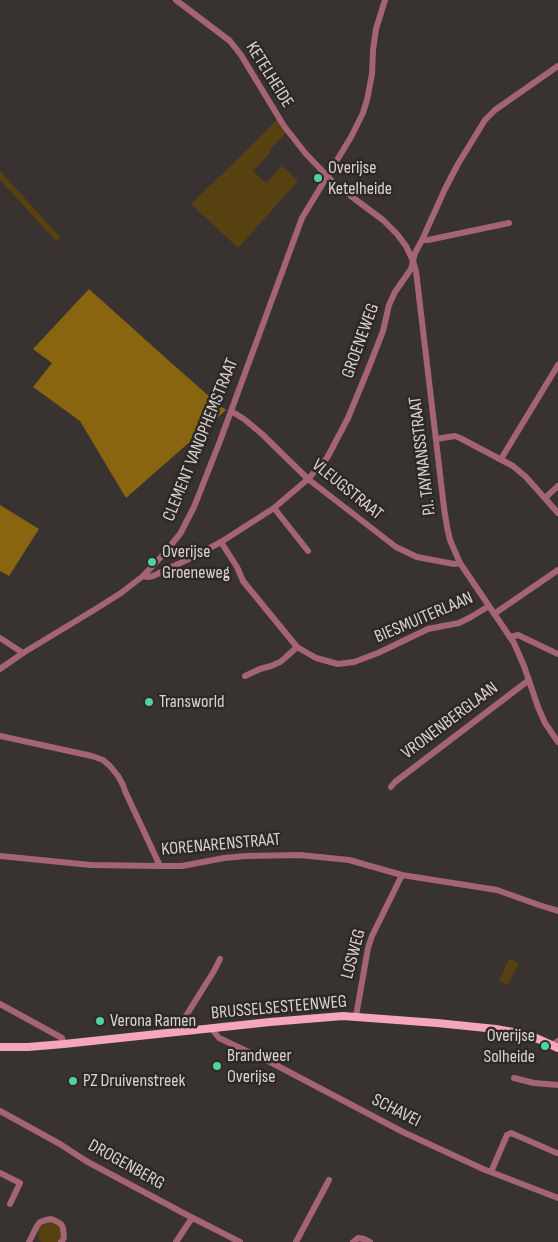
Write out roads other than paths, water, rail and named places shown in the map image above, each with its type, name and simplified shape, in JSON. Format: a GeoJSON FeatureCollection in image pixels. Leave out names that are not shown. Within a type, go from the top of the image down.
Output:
{"type":"FeatureCollection","features":[{"type":"Feature","properties":{"kind":"main road","name":"BRUSSELSESTEENWEG"},"geometry":{"type":"LineString","coordinates":[[0,1047],[64,1044],[334,1016],[437,1022],[496,1029],[524,1034],[556,1045]]}},
{"type":"Feature","properties":{"kind":"street","name":"KETELHEIDE"},"geometry":{"type":"LineString","coordinates":[[176,0],[235,46],[284,126],[306,154],[327,176]]}},
{"type":"Feature","properties":{"kind":"street","name":"CLEMENT VANOPHEMSTRAAT"},"geometry":{"type":"LineString","coordinates":[[0,669],[121,593],[143,576],[180,534],[201,490],[300,224],[308,207],[358,124],[367,100],[372,74],[376,29],[385,0]]}},
{"type":"Feature","properties":{"kind":"street","name":"GROENEWEG"},"geometry":{"type":"LineString","coordinates":[[143,576],[153,576],[221,542],[274,508],[308,479],[327,458],[348,418],[383,330],[395,292],[411,269],[415,253],[445,189],[485,120],[558,66]]}},
{"type":"Feature","properties":{"kind":"street","name":"P.I. TAYMANSSTRAAT"},"geometry":{"type":"LineString","coordinates":[[327,176],[336,186],[390,227],[406,246],[413,261],[416,271],[450,540],[460,563],[510,637],[524,666],[545,723],[558,742]]}},
{"type":"Feature","properties":{"kind":"street"},"geometry":{"type":"LineString","coordinates":[[422,240],[509,223]]}},
{"type":"Feature","properties":{"kind":"street"},"geometry":{"type":"LineString","coordinates":[[500,459],[558,365]]}},
{"type":"Feature","properties":{"kind":"street","name":"VLEUGSTRAAT"},"geometry":{"type":"LineString","coordinates":[[231,411],[267,438],[308,479],[396,547],[417,557],[454,564],[460,563]]}},
{"type":"Feature","properties":{"kind":"street"},"geometry":{"type":"LineString","coordinates":[[436,439],[455,436],[513,466],[526,477],[558,514]]}},
{"type":"Feature","properties":{"kind":"street"},"geometry":{"type":"LineString","coordinates":[[545,498],[558,486]]}},
{"type":"Feature","properties":{"kind":"street"},"geometry":{"type":"LineString","coordinates":[[274,508],[308,551]]}},
{"type":"Feature","properties":{"kind":"street","name":"BIESMUITERLAAN"},"geometry":{"type":"LineString","coordinates":[[221,542],[238,567],[243,581],[297,647],[316,658],[338,664],[354,662],[378,653],[428,628],[458,623],[489,606]]}},
{"type":"Feature","properties":{"kind":"street"},"geometry":{"type":"LineString","coordinates":[[494,614],[558,570]]}},
{"type":"Feature","properties":{"kind":"street"},"geometry":{"type":"LineString","coordinates":[[510,637],[518,635],[557,652]]}},
{"type":"Feature","properties":{"kind":"street"},"geometry":{"type":"LineString","coordinates":[[0,638],[23,653]]}},
{"type":"Feature","properties":{"kind":"street"},"geometry":{"type":"LineString","coordinates":[[245,676],[280,662],[297,647]]}},
{"type":"Feature","properties":{"kind":"street","name":"VRONENBERGLAAN"},"geometry":{"type":"LineString","coordinates":[[391,787],[395,782],[529,680]]}},
{"type":"Feature","properties":{"kind":"street"},"geometry":{"type":"LineString","coordinates":[[0,736],[103,760],[114,771],[125,790],[160,866]]}},
{"type":"Feature","properties":{"kind":"street","name":"KORENARENSTRAAT"},"geometry":{"type":"LineString","coordinates":[[0,856],[91,865],[182,866],[224,858],[300,855],[349,860],[402,875],[497,890],[558,911]]}},
{"type":"Feature","properties":{"kind":"street","name":"LOSWEG"},"geometry":{"type":"LineString","coordinates":[[356,1016],[368,948],[402,875]]}},
{"type":"Feature","properties":{"kind":"street"},"geometry":{"type":"LineString","coordinates":[[179,1032],[179,1027],[220,959]]}},
{"type":"Feature","properties":{"kind":"street"},"geometry":{"type":"LineString","coordinates":[[0,1004],[62,1038],[64,1044]]}},
{"type":"Feature","properties":{"kind":"street","name":"SCHAVEI"},"geometry":{"type":"LineString","coordinates":[[211,1028],[215,1034],[224,1040],[403,1132],[491,1172],[558,1198]]}},
{"type":"Feature","properties":{"kind":"street"},"geometry":{"type":"LineString","coordinates":[[221,1028],[224,1040]]}},
{"type":"Feature","properties":{"kind":"street"},"geometry":{"type":"LineString","coordinates":[[514,1078],[534,1083],[558,1085]]}},
{"type":"Feature","properties":{"kind":"street","name":"DROGENBERG"},"geometry":{"type":"LineString","coordinates":[[0,1111],[60,1144],[86,1161],[240,1242]]}},
{"type":"Feature","properties":{"kind":"street"},"geometry":{"type":"LineString","coordinates":[[491,1172],[508,1135],[511,1134],[557,1152]]}},
{"type":"Feature","properties":{"kind":"street"},"geometry":{"type":"LineString","coordinates":[[0,1173],[20,1183],[10,1204]]}},
{"type":"Feature","properties":{"kind":"street"},"geometry":{"type":"LineString","coordinates":[[296,1242],[329,1180]]}},
{"type":"Feature","properties":{"kind":"street"},"geometry":{"type":"LineString","coordinates":[[176,1242],[192,1218]]}},
{"type":"Feature","properties":{"kind":"street"},"geometry":{"type":"LineString","coordinates":[[29,1242],[40,1222],[51,1219],[63,1228],[64,1238],[62,1242]]}},
{"type":"Feature","properties":{"kind":"street"},"geometry":{"type":"LineString","coordinates":[[353,1242],[358,1238],[370,1242]]}},
{"type":"Feature","properties":{"kind":"place","name":"Overijse Ketelheide"},"geometry":{"type":"Point","coordinates":[318,178]}},
{"type":"Feature","properties":{"kind":"place","name":"Overijse Groeneweg"},"geometry":{"type":"Point","coordinates":[152,562]}},
{"type":"Feature","properties":{"kind":"place","name":"Transworld"},"geometry":{"type":"Point","coordinates":[149,702]}},
{"type":"Feature","properties":{"kind":"place","name":"Verona Ramen"},"geometry":{"type":"Point","coordinates":[100,1021]}},
{"type":"Feature","properties":{"kind":"place","name":"Overijse Solheide"},"geometry":{"type":"Point","coordinates":[545,1046]}},
{"type":"Feature","properties":{"kind":"place","name":"Brandweer Overijse"},"geometry":{"type":"Point","coordinates":[217,1066]}},
{"type":"Feature","properties":{"kind":"place","name":"PZ Druivenstreek"},"geometry":{"type":"Point","coordinates":[73,1081]}}]}
